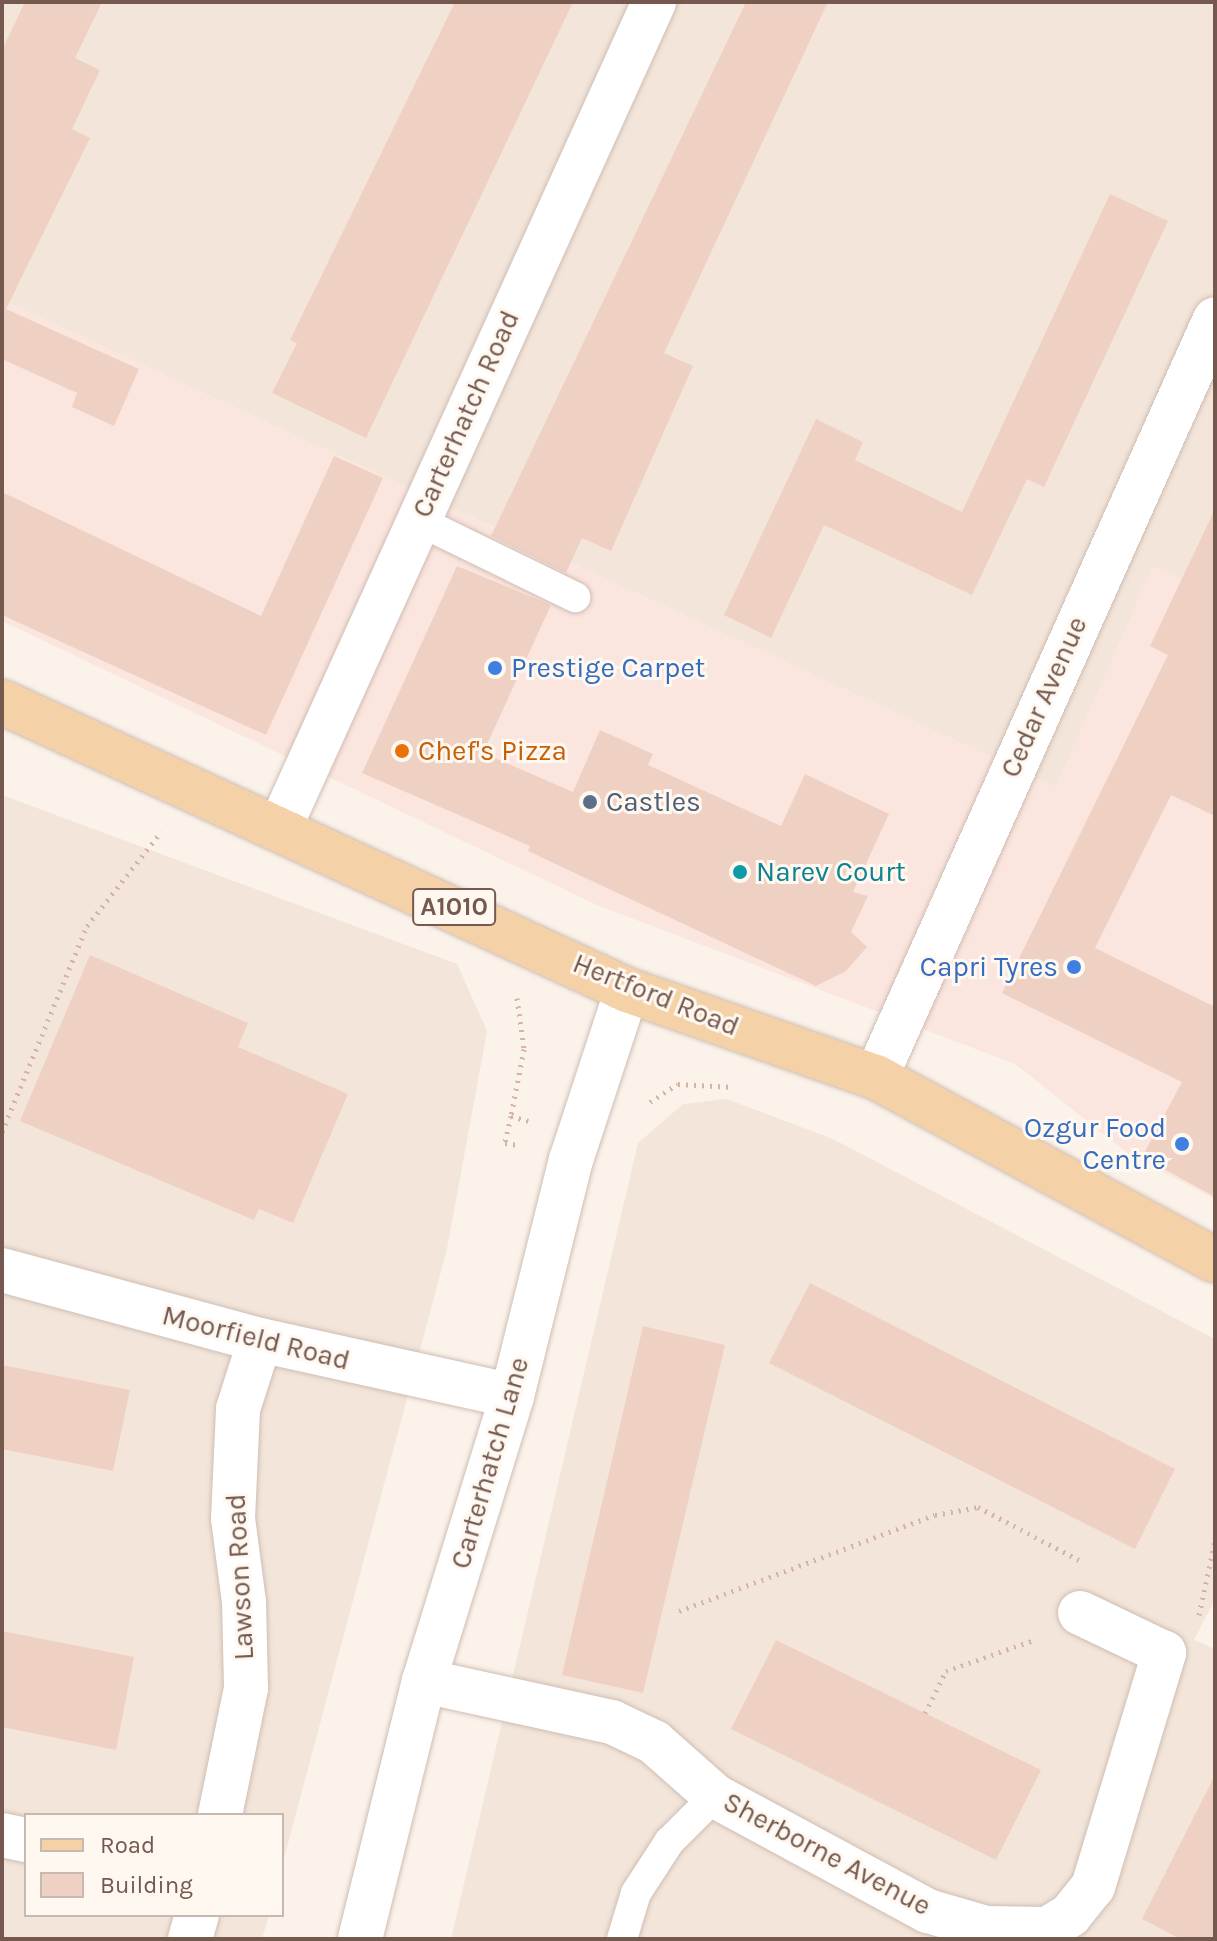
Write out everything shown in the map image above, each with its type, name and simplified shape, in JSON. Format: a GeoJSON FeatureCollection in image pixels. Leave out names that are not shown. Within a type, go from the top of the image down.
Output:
{"type":"FeatureCollection","features":[{"type":"Feature","properties":{"kind":"main road","name":"Hertford Road"},"geometry":{"type":"LineString","coordinates":[[2,702],[280,827],[627,990],[876,1077],[1215,1260]]}},
{"type":"Feature","properties":{"kind":"street","name":"Carterhatch Road"},"geometry":{"type":"LineString","coordinates":[[280,827],[654,2]]}},
{"type":"Feature","properties":{"kind":"street","name":"Cedar Avenue"},"geometry":{"type":"LineString","coordinates":[[876,1077],[1215,319]]}},
{"type":"Feature","properties":{"kind":"street","name":"Carterhatch Lane"},"geometry":{"type":"LineString","coordinates":[[360,1939],[424,1681],[512,1396],[571,1160],[627,990]]}},
{"type":"Feature","properties":{"kind":"street","name":"Moorfield Road"},"geometry":{"type":"LineString","coordinates":[[2,1270],[260,1340],[512,1396]]}},
{"type":"Feature","properties":{"kind":"street","name":"Lawson Road"},"geometry":{"type":"LineString","coordinates":[[220,1813],[246,1688],[244,1602],[233,1519],[238,1409],[260,1340]]}},
{"type":"Feature","properties":{"kind":"street","name":"Sherborne Avenue"},"geometry":{"type":"LineString","coordinates":[[424,1681],[612,1722],[654,1742],[715,1796],[928,1911],[986,1928],[1056,1934],[1093,1887],[1164,1653],[1080,1613]]}},
{"type":"Feature","properties":{"kind":"street"},"geometry":{"type":"LineString","coordinates":[[2,1835],[24,1840]]}},
{"type":"Feature","properties":{"kind":"street"},"geometry":{"type":"LineString","coordinates":[[190,1939],[196,1917]]}},
{"type":"Feature","properties":{"kind":"lane"},"geometry":{"type":"LineString","coordinates":[[419,521],[575,597]]}},
{"type":"Feature","properties":{"kind":"lane"},"geometry":{"type":"LineString","coordinates":[[622,1939],[636,1893],[661,1855],[715,1796]]}},
{"type":"Feature","properties":{"kind":"path"},"geometry":{"type":"LineString","coordinates":[[2,1132],[87,926],[164,828]]}},
{"type":"Feature","properties":{"kind":"path"},"geometry":{"type":"LineString","coordinates":[[508,984],[523,1009],[524,1049],[505,1143],[519,1145]]}},
{"type":"Feature","properties":{"kind":"path"},"geometry":{"type":"LineString","coordinates":[[647,1110],[652,1098],[678,1084],[740,1087]]}},
{"type":"Feature","properties":{"kind":"path"},"geometry":{"type":"LineString","coordinates":[[511,1116],[524,1119]]}},
{"type":"Feature","properties":{"kind":"path"},"geometry":{"type":"LineString","coordinates":[[679,1611],[935,1515],[978,1507],[1107,1574],[1080,1613],[1050,1634],[946,1671],[925,1713]]}},
{"type":"Feature","properties":{"kind":"path"},"geometry":{"type":"LineString","coordinates":[[1185,1614],[1198,1621],[1215,1541]]}},
{"type":"Feature","properties":{"kind":"shaded area"},"geometry":{"type":"Polygon","coordinates":[[[2,2],[1215,2],[1215,594],[1153,567],[1056,787],[2,300],[2,2]]]}},
{"type":"Feature","properties":{"kind":"shaded area"},"geometry":{"type":"Polygon","coordinates":[[[2,300],[1056,787],[1153,566],[1215,594],[1215,1199],[1130,1155],[1015,1064],[597,905],[2,621],[2,300]]]}},
{"type":"Feature","properties":{"kind":"shaded area"},"geometry":{"type":"Polygon","coordinates":[[[2,795],[457,964],[487,1031],[447,1249],[284,1859],[284,1813],[24,1813],[24,1917],[268,1917],[262,1939],[2,1939],[2,795]]]}},
{"type":"Feature","properties":{"kind":"shaded area"},"geometry":{"type":"Polygon","coordinates":[[[727,1099],[833,1139],[1215,1339],[1215,1599],[1194,1640],[1215,1649],[1215,1939],[451,1939],[638,1143],[683,1104],[727,1099]]]}},
{"type":"Feature","properties":{"kind":"building"},"geometry":{"type":"Polygon","coordinates":[[[25,2],[102,2],[75,58],[100,70],[72,129],[90,138],[6,309],[139,369],[114,426],[72,407],[77,393],[2,359],[2,50],[25,2]]]}},
{"type":"Feature","properties":{"kind":"building"},"geometry":{"type":"Polygon","coordinates":[[[455,2],[573,2],[366,438],[272,393],[297,343],[290,340],[455,2]]]}},
{"type":"Feature","properties":{"kind":"building"},"geometry":{"type":"Polygon","coordinates":[[[746,2],[828,2],[664,353],[693,366],[611,551],[582,538],[566,573],[491,536],[746,2]]]}},
{"type":"Feature","properties":{"kind":"building"},"geometry":{"type":"Polygon","coordinates":[[[1110,194],[1168,221],[1044,487],[1027,479],[972,595],[824,525],[771,638],[724,615],[816,419],[863,442],[855,460],[962,512],[1110,194]]]}},
{"type":"Feature","properties":{"kind":"building"},"geometry":{"type":"Polygon","coordinates":[[[334,456],[383,478],[266,735],[2,615],[2,492],[261,616],[334,456]]]}},
{"type":"Feature","properties":{"kind":"building"},"geometry":{"type":"Polygon","coordinates":[[[1215,509],[1215,816],[1171,795],[1095,948],[1215,1007],[1215,1197],[1142,1157],[1182,1082],[1002,993],[1168,655],[1150,646],[1215,509]]]}},
{"type":"Feature","properties":{"kind":"building"},"geometry":{"type":"Polygon","coordinates":[[[457,566],[551,605],[483,753],[573,792],[600,730],[653,754],[648,765],[781,826],[805,774],[889,814],[853,892],[868,896],[851,932],[867,947],[846,971],[816,986],[528,851],[530,846],[362,773],[457,566]]]}},
{"type":"Feature","properties":{"kind":"building"},"geometry":{"type":"Polygon","coordinates":[[[90,955],[248,1023],[238,1047],[348,1094],[293,1223],[259,1209],[254,1220],[20,1121],[90,955]]]}},
{"type":"Feature","properties":{"kind":"building"},"geometry":{"type":"Polygon","coordinates":[[[810,1283],[1175,1469],[1135,1549],[769,1363],[810,1283]]]}},
{"type":"Feature","properties":{"kind":"building"},"geometry":{"type":"Polygon","coordinates":[[[643,1326],[725,1345],[643,1693],[562,1675],[643,1326]]]}},
{"type":"Feature","properties":{"kind":"building"},"geometry":{"type":"Polygon","coordinates":[[[2,1365],[130,1390],[113,1471],[2,1449],[2,1365]]]}},
{"type":"Feature","properties":{"kind":"building"},"geometry":{"type":"Polygon","coordinates":[[[2,1631],[134,1657],[116,1750],[2,1727],[2,1631]]]}},
{"type":"Feature","properties":{"kind":"building"},"geometry":{"type":"Polygon","coordinates":[[[776,1640],[1041,1770],[996,1860],[731,1729],[776,1640]]]}},
{"type":"Feature","properties":{"kind":"building"},"geometry":{"type":"Polygon","coordinates":[[[1215,1775],[1215,1939],[1181,1939],[1142,1919],[1215,1775]]]}},
{"type":"Feature","properties":{"kind":"place","name":"Prestige Carpet"},"geometry":{"type":"Point","coordinates":[495,668]}},
{"type":"Feature","properties":{"kind":"place","name":"Chef's Pizza"},"geometry":{"type":"Point","coordinates":[402,751]}},
{"type":"Feature","properties":{"kind":"place","name":"Castles"},"geometry":{"type":"Point","coordinates":[590,802]}},
{"type":"Feature","properties":{"kind":"place","name":"Narev Court"},"geometry":{"type":"Point","coordinates":[740,872]}},
{"type":"Feature","properties":{"kind":"place","name":"Capri Tyres"},"geometry":{"type":"Point","coordinates":[1074,967]}},
{"type":"Feature","properties":{"kind":"place","name":"Ozgur Food Centre"},"geometry":{"type":"Point","coordinates":[1182,1144]}}]}
